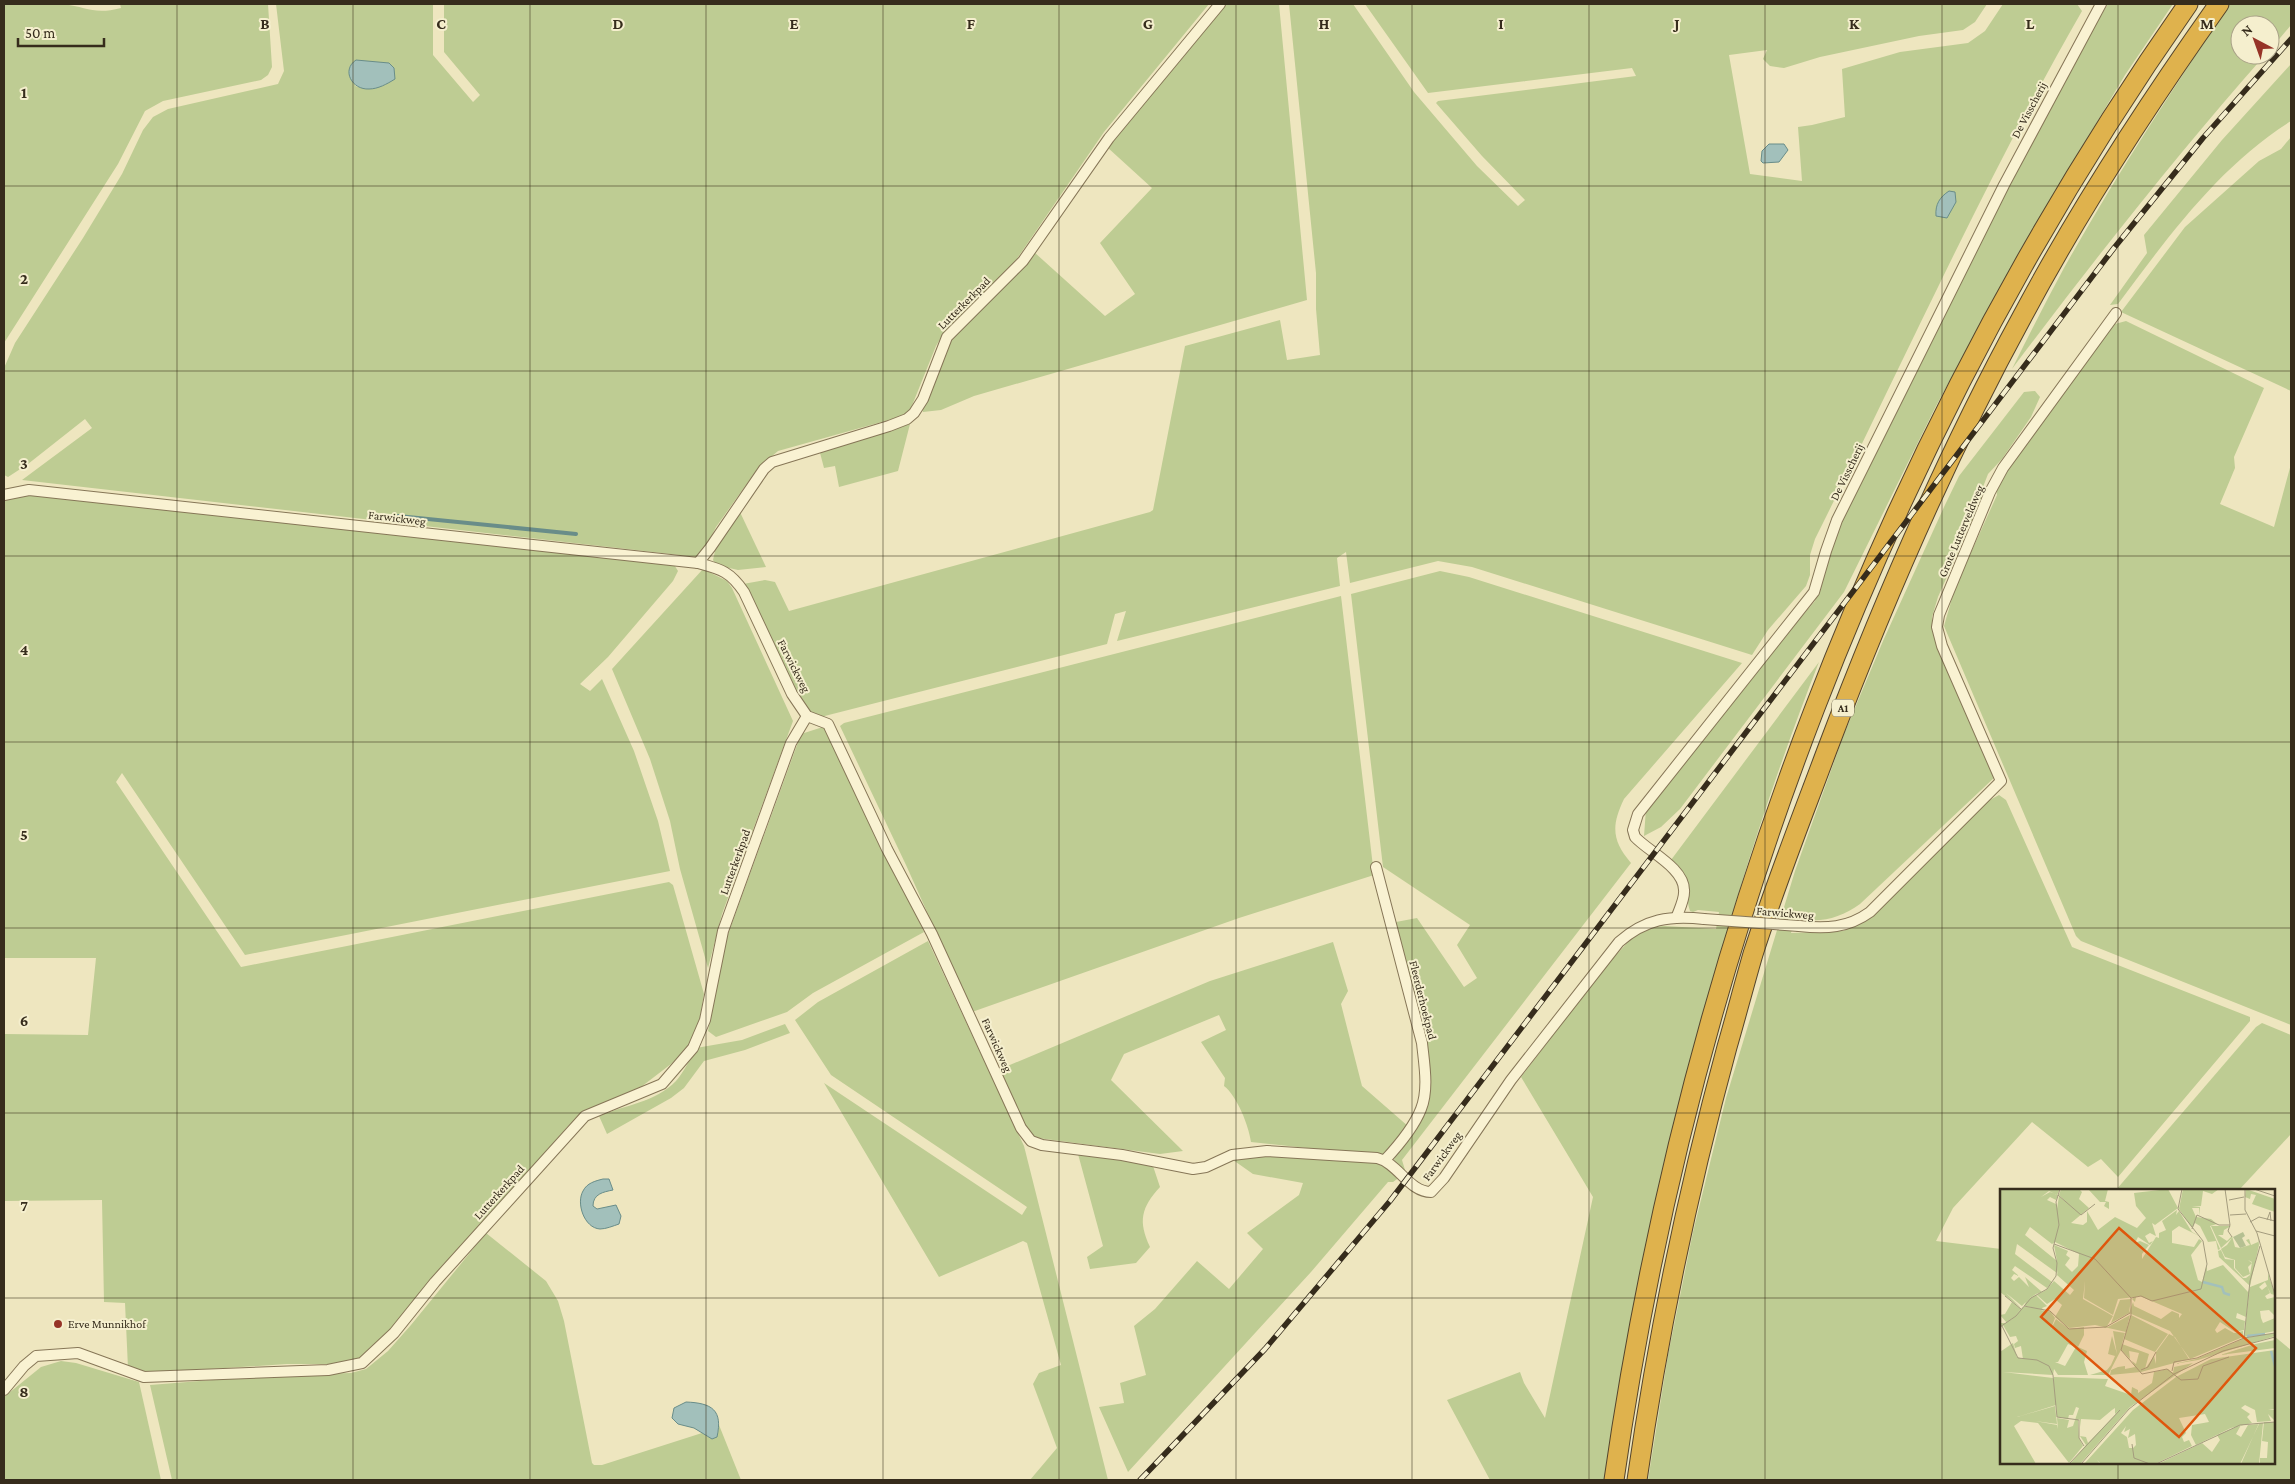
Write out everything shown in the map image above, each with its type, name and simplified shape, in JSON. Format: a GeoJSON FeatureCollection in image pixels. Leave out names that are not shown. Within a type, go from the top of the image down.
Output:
{"type":"FeatureCollection","features":[{"type":"Feature","properties":{"kind":"highway","name":"A1"},"geometry":{"type":"LineString","coordinates":[[1614,1480],[1635,1344],[1647,1282],[1669,1181],[1699,1064],[1737,930],[1822,693],[1883,544],[1923,456],[1989,327],[2062,196],[2133,83],[2188,4]]}},
{"type":"Feature","properties":{"kind":"highway","name":"A1"},"geometry":{"type":"LineString","coordinates":[[1637,1480],[1665,1309],[1692,1182],[1753,954],[1844,705],[1890,588],[1948,462],[2023,314],[2152,98],[2219,4]]}},
{"type":"Feature","properties":{"kind":"street","name":"Lutterkerkpad"},"geometry":{"type":"LineString","coordinates":[[698,562],[710,548],[764,469],[772,462],[889,426],[907,419],[914,413],[923,399],[947,337],[1023,261],[1109,138],[1220,4]]}},
{"type":"Feature","properties":{"kind":"street","name":"De Visscherij"},"geometry":{"type":"LineString","coordinates":[[1678,916],[1685,891],[1683,882],[1675,870],[1635,837],[1634,822],[1638,814],[1814,592],[1837,520],[2004,185],[2097,5]]}},
{"type":"Feature","properties":{"kind":"street","name":"Grote Lutterveldweg"},"geometry":{"type":"LineString","coordinates":[[2001,782],[1942,646],[1937,627],[1939,615],[1990,492],[2003,468],[2116,313]]}},
{"type":"Feature","properties":{"kind":"street","name":"Farwickweg"},"geometry":{"type":"LineString","coordinates":[[4,495],[29,490],[698,562],[724,570],[738,582],[744,592],[792,694],[807,716],[828,724],[887,849],[932,934],[1021,1128],[1032,1142],[1042,1145],[1148,1160],[1179,1168],[1193,1169],[1250,1152],[1276,1152],[1385,1160],[1420,1189],[1426,1192],[1435,1189],[1511,1080],[1611,950],[1636,929],[1678,916],[1821,928],[1846,925],[1865,916],[2001,782]]}},
{"type":"Feature","properties":{"kind":"street","name":"Lutterkerkpad"},"geometry":{"type":"LineString","coordinates":[[4,1390],[24,1366],[36,1356],[78,1353],[144,1377],[328,1370],[362,1363],[394,1333],[435,1282],[585,1116],[662,1084],[693,1048],[705,1020],[723,931],[791,743],[807,716]]}},
{"type":"Feature","properties":{"kind":"street","name":"Fleerderhoekpad"},"geometry":{"type":"LineString","coordinates":[[1376,866],[1422,1043],[1425,1072],[1421,1110],[1397,1147],[1385,1160]]}},
{"type":"Feature","properties":{"kind":"green space"},"geometry":{"type":"Polygon","coordinates":[[[56,3],[104,11],[121,8],[120,4],[268,4],[272,67],[268,75],[261,80],[163,101],[145,111],[118,164],[4,343],[4,4],[56,3]]]}},
{"type":"Feature","properties":{"kind":"green space"},"geometry":{"type":"Polygon","coordinates":[[[276,4],[433,4],[433,55],[473,102],[480,95],[444,52],[444,4],[1209,4],[1104,132],[1014,263],[943,334],[936,346],[911,408],[903,416],[778,451],[758,468],[716,527],[706,547],[697,557],[22,480],[92,428],[85,419],[28,464],[8,477],[4,475],[4,368],[15,343],[122,174],[143,130],[153,117],[168,109],[278,84],[284,71],[276,4]],[[363,61],[355,86],[368,89],[385,85],[371,63],[363,61]]]}},
{"type":"Feature","properties":{"kind":"green space"},"geometry":{"type":"Polygon","coordinates":[[[1223,4],[1279,4],[1307,300],[974,396],[941,410],[923,412],[922,408],[951,340],[1034,252],[1105,316],[1135,294],[1100,243],[1152,188],[1107,147],[1223,4]]]}},
{"type":"Feature","properties":{"kind":"green space"},"geometry":{"type":"Polygon","coordinates":[[[1289,4],[1353,4],[1414,92],[1477,166],[1518,206],[1525,200],[1482,156],[1436,103],[1438,101],[1636,76],[1632,68],[1428,93],[1365,4],[1987,4],[1975,22],[1963,30],[1919,36],[1820,57],[1784,68],[1770,66],[1763,59],[1767,50],[1729,55],[1750,174],[1802,181],[1798,127],[1845,117],[1842,69],[1900,52],[1968,43],[1985,31],[2003,4],[2077,4],[2082,11],[2011,141],[1815,539],[1810,555],[1810,575],[1806,586],[1768,630],[1752,655],[1472,567],[1438,561],[1350,583],[1346,552],[1337,558],[1340,586],[1117,641],[1126,611],[1115,614],[1107,644],[805,721],[743,584],[765,580],[775,582],[789,611],[1150,512],[1153,510],[1185,346],[1280,320],[1287,360],[1320,355],[1316,309],[1316,273],[1289,4]]]}},
{"type":"Feature","properties":{"kind":"green space"},"geometry":{"type":"Polygon","coordinates":[[[2108,4],[2173,4],[2125,75],[2023,246],[1936,406],[1844,592],[1680,809],[1661,827],[1644,836],[1646,809],[1755,671],[1815,601],[1839,528],[2001,197],[2065,75],[2108,4]]]}},
{"type":"Feature","properties":{"kind":"green space"},"geometry":{"type":"Polygon","coordinates":[[[2230,4],[2291,4],[2291,25],[2280,38],[2280,15],[2230,15],[2230,65],[2256,65],[2199,131],[2136,209],[2012,369],[2064,268],[2103,200],[2165,101],[2230,4]]]}},
{"type":"Feature","properties":{"kind":"green space"},"geometry":{"type":"Polygon","coordinates":[[[2291,64],[2291,121],[2265,139],[2218,181],[2196,204],[2156,253],[2118,304],[2110,305],[2147,253],[2144,235],[2222,140],[2291,64]]]}},
{"type":"Feature","properties":{"kind":"green space"},"geometry":{"type":"Polygon","coordinates":[[[2291,137],[2291,391],[2121,312],[2185,227],[2259,161],[2281,149],[2291,137]]]}},
{"type":"Feature","properties":{"kind":"green space"},"geometry":{"type":"Polygon","coordinates":[[[2126,321],[2264,388],[2234,457],[2235,468],[2220,504],[2274,527],[2291,464],[2291,1025],[2081,941],[2076,936],[1944,626],[1955,588],[1997,495],[1996,488],[2000,480],[2107,331],[2115,324],[2126,321]]]}},
{"type":"Feature","properties":{"kind":"green space"},"geometry":{"type":"Polygon","coordinates":[[[2035,391],[2040,397],[2031,417],[2002,459],[1988,474],[1983,487],[1984,493],[1938,597],[1932,617],[1934,637],[1996,776],[1860,904],[1845,913],[1822,920],[1796,918],[1791,933],[1843,931],[1867,919],[1988,801],[1999,795],[2006,800],[2072,947],[2250,1017],[2250,1021],[2118,1177],[2101,1159],[2088,1167],[2032,1122],[1953,1208],[1936,1241],[2000,1249],[2000,1464],[2275,1464],[2275,1337],[2291,1350],[2291,1480],[1648,1480],[1668,1355],[1693,1232],[1726,1098],[1795,871],[1844,734],[1883,641],[1944,507],[1959,476],[2024,392],[2035,391]]]}},
{"type":"Feature","properties":{"kind":"green space"},"geometry":{"type":"Polygon","coordinates":[[[910,424],[898,471],[839,487],[835,466],[824,468],[819,449],[910,424]]]}},
{"type":"Feature","properties":{"kind":"green space"},"geometry":{"type":"Polygon","coordinates":[[[30,492],[673,563],[678,571],[673,581],[608,657],[580,684],[590,691],[602,679],[634,751],[658,821],[670,871],[245,955],[122,773],[116,782],[241,967],[669,882],[673,885],[704,994],[698,1029],[687,1049],[641,1087],[580,1116],[568,1126],[511,1192],[449,1259],[387,1336],[360,1360],[338,1364],[287,1364],[149,1373],[128,1368],[125,1303],[104,1302],[102,1200],[4,1201],[4,1034],[88,1035],[96,958],[4,958],[4,499],[30,492]]]}},
{"type":"Feature","properties":{"kind":"green space"},"geometry":{"type":"Polygon","coordinates":[[[739,510],[766,567],[738,570],[716,565],[713,560],[715,551],[739,510]]]}},
{"type":"Feature","properties":{"kind":"green space"},"geometry":{"type":"Polygon","coordinates":[[[703,569],[727,581],[732,588],[793,721],[722,914],[708,968],[680,869],[670,821],[650,759],[612,669],[703,569]]]}},
{"type":"Feature","properties":{"kind":"green space"},"geometry":{"type":"Polygon","coordinates":[[[1440,571],[1469,577],[1742,663],[1624,799],[1617,817],[1615,833],[1620,848],[1631,863],[1402,1160],[1405,1170],[1403,1173],[1394,1160],[1395,1154],[1416,1125],[1427,1076],[1428,1047],[1396,922],[1417,918],[1464,987],[1477,978],[1457,945],[1470,925],[1383,867],[1351,594],[1440,571]]]}},
{"type":"Feature","properties":{"kind":"green space"},"geometry":{"type":"Polygon","coordinates":[[[1341,596],[1374,875],[1239,918],[972,1012],[906,865],[840,726],[844,723],[1341,596]]]}},
{"type":"Feature","properties":{"kind":"green space"},"geometry":{"type":"Polygon","coordinates":[[[1819,662],[1757,835],[1721,952],[1689,1070],[1663,1173],[1634,1304],[1605,1480],[1490,1480],[1447,1400],[1520,1372],[1524,1383],[1545,1418],[1593,1197],[1521,1077],[1606,966],[1638,931],[1650,927],[1665,926],[1716,929],[1719,912],[1690,911],[1687,880],[1685,875],[1671,860],[1819,662]]]}},
{"type":"Feature","properties":{"kind":"green space"},"geometry":{"type":"Polygon","coordinates":[[[826,726],[924,932],[813,993],[787,1012],[716,1037],[708,1031],[727,937],[801,734],[826,726]]]}},
{"type":"Feature","properties":{"kind":"green space"},"geometry":{"type":"Polygon","coordinates":[[[928,941],[1024,1146],[1108,1480],[1030,1480],[1057,1448],[1033,1384],[1039,1373],[1061,1365],[1027,1243],[1023,1241],[939,1277],[824,1083],[1022,1215],[1027,1207],[831,1075],[795,1020],[818,1002],[928,941]]]}},
{"type":"Feature","properties":{"kind":"green space"},"geometry":{"type":"Polygon","coordinates":[[[1333,942],[1348,991],[1341,1004],[1362,1086],[1409,1127],[1385,1155],[1251,1142],[1242,1112],[1224,1086],[1225,1078],[1201,1042],[1226,1030],[1219,1015],[1124,1054],[1111,1080],[1183,1151],[1160,1154],[1030,1137],[998,1070],[1210,981],[1333,942]]]}},
{"type":"Feature","properties":{"kind":"green space"},"geometry":{"type":"Polygon","coordinates":[[[2262,1023],[2291,1035],[2291,1134],[2240,1189],[2117,1189],[2256,1027],[2262,1023]]]}},
{"type":"Feature","properties":{"kind":"green space"},"geometry":{"type":"Polygon","coordinates":[[[785,1024],[790,1033],[745,1050],[704,1061],[684,1088],[671,1098],[607,1134],[599,1116],[650,1098],[668,1088],[682,1074],[696,1048],[742,1040],[785,1024]]]}},
{"type":"Feature","properties":{"kind":"green space"},"geometry":{"type":"Polygon","coordinates":[[[1078,1154],[1152,1163],[1160,1187],[1145,1208],[1143,1215],[1144,1230],[1150,1247],[1136,1263],[1090,1269],[1087,1257],[1103,1246],[1078,1154]]]}},
{"type":"Feature","properties":{"kind":"green space"},"geometry":{"type":"Polygon","coordinates":[[[1226,1155],[1378,1162],[1400,1177],[1393,1182],[1388,1182],[1311,1272],[1128,1472],[1099,1407],[1124,1403],[1120,1383],[1146,1375],[1134,1326],[1155,1309],[1197,1261],[1229,1289],[1263,1249],[1247,1233],[1299,1195],[1303,1183],[1253,1174],[1226,1155]]]}},
{"type":"Feature","properties":{"kind":"green space"},"geometry":{"type":"Polygon","coordinates":[[[486,1233],[546,1281],[558,1301],[564,1321],[592,1463],[594,1465],[602,1465],[702,1433],[708,1437],[718,1432],[719,1425],[741,1480],[172,1480],[150,1385],[275,1375],[351,1373],[366,1369],[388,1351],[411,1325],[486,1233]]]}},
{"type":"Feature","properties":{"kind":"green space"},"geometry":{"type":"Polygon","coordinates":[[[61,1361],[76,1363],[139,1382],[161,1480],[4,1480],[4,1397],[41,1367],[61,1361]]]}},
{"type":"Feature","properties":{"kind":"water"},"geometry":{"type":"Polygon","coordinates":[[[356,60],[389,63],[394,68],[395,79],[376,88],[369,89],[358,86],[353,83],[349,74],[349,69],[356,60]]]}},
{"type":"Feature","properties":{"kind":"water"},"geometry":{"type":"Polygon","coordinates":[[[1769,144],[1784,144],[1788,150],[1779,162],[1763,163],[1761,161],[1762,151],[1769,144]]]}},
{"type":"Feature","properties":{"kind":"water"},"geometry":{"type":"Polygon","coordinates":[[[1949,191],[1955,192],[1956,202],[1947,218],[1936,216],[1936,208],[1939,201],[1949,191]]]}},
{"type":"Feature","properties":{"kind":"water"},"geometry":{"type":"Polygon","coordinates":[[[609,1179],[613,1190],[597,1196],[593,1206],[597,1209],[616,1205],[621,1216],[619,1224],[600,1229],[594,1228],[586,1220],[580,1202],[583,1191],[589,1184],[609,1179]]]}},
{"type":"Feature","properties":{"kind":"water"},"geometry":{"type":"Polygon","coordinates":[[[686,1402],[703,1404],[714,1410],[718,1420],[717,1437],[712,1439],[694,1428],[678,1424],[672,1418],[674,1408],[686,1402]]]}},
{"type":"Feature","properties":{"kind":"waterway"},"geometry":{"type":"LineString","coordinates":[[398,516],[576,534]]}},
{"type":"Feature","properties":{"kind":"railway"},"geometry":{"type":"LineString","coordinates":[[1140,1480],[1265,1349],[1390,1201],[2114,248],[2203,138],[2291,39]]}},
{"type":"Feature","properties":{"kind":"place","name":"Erve Munnikhof"},"geometry":{"type":"Point","coordinates":[58,1324]}}]}
